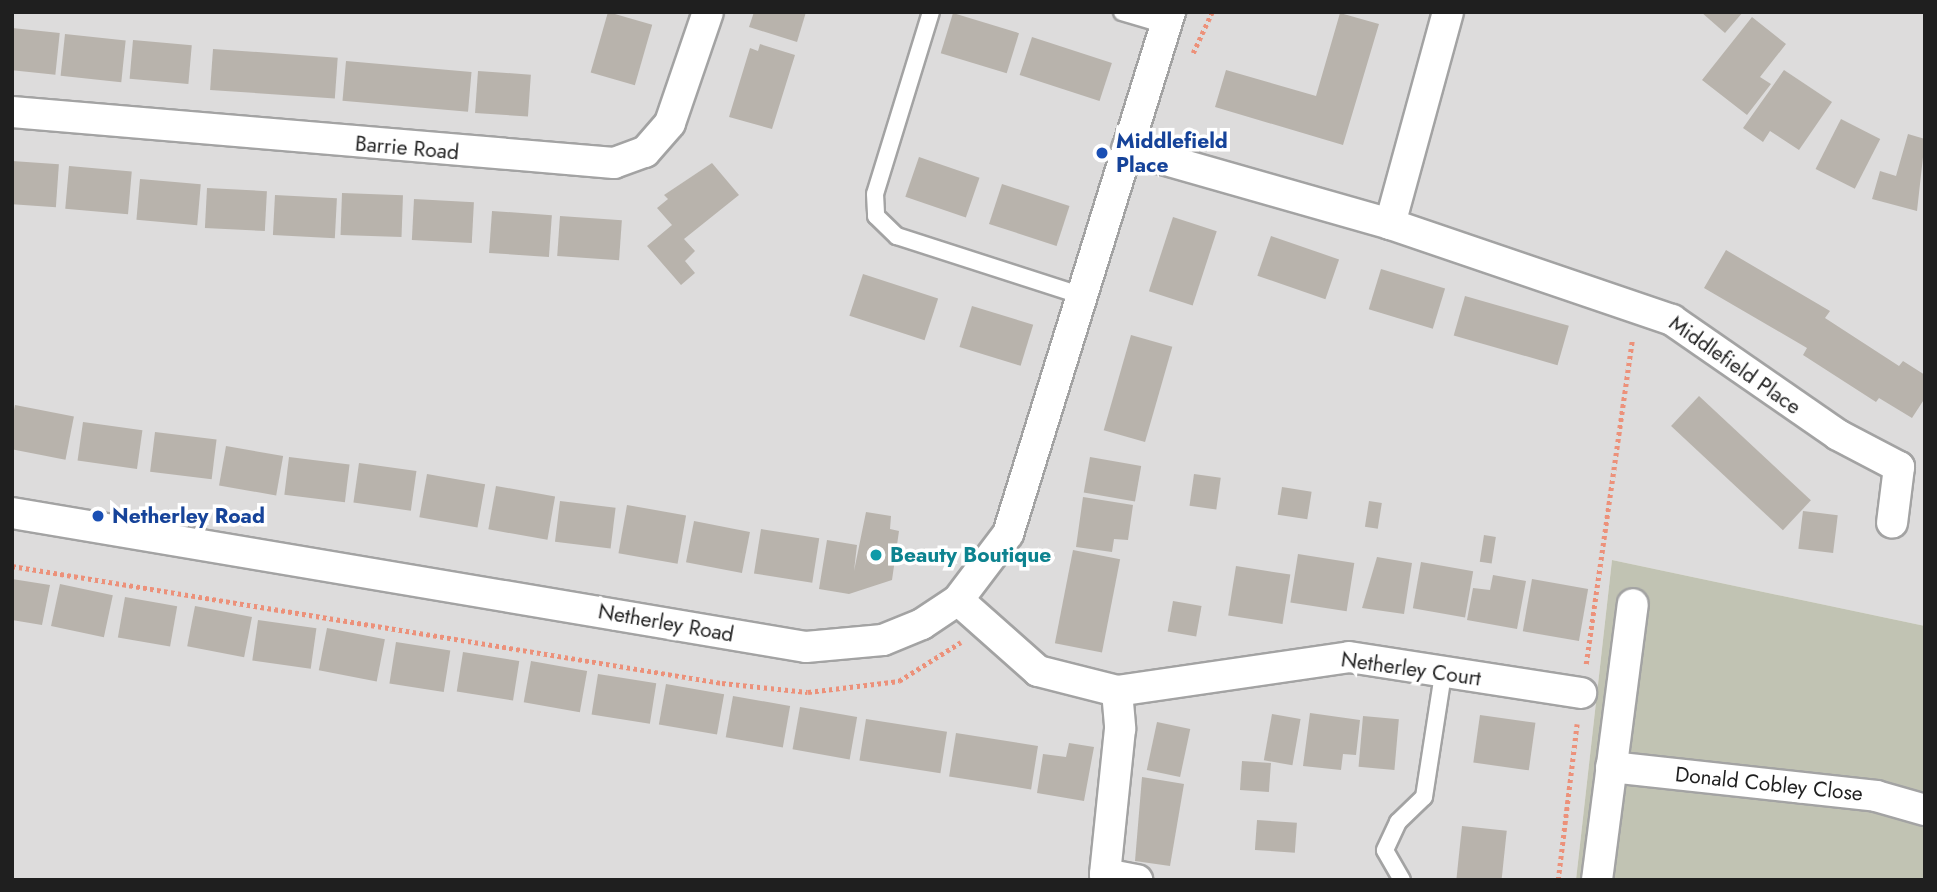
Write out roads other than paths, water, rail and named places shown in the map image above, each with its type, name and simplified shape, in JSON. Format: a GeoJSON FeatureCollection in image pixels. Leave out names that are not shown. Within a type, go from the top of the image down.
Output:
{"type":"FeatureCollection","features":[{"type":"Feature","properties":{"kind":"street","name":"Barrie Road"},"geometry":{"type":"LineString","coordinates":[[12,112],[614,163],[645,152],[670,123],[708,12]]}},
{"type":"Feature","properties":{"kind":"street"},"geometry":{"type":"LineString","coordinates":[[1390,224],[1448,12]]}},
{"type":"Feature","properties":{"kind":"street"},"geometry":{"type":"LineString","coordinates":[[1137,880],[1105,877],[1120,729],[1117,691],[1038,671],[982,625],[958,600],[1008,534],[1168,19]]}},
{"type":"Feature","properties":{"kind":"street","name":"Middlefield Place"},"geometry":{"type":"LineString","coordinates":[[1128,149],[1390,224],[1637,304],[1694,334],[1838,435],[1899,467],[1892,523]]}},
{"type":"Feature","properties":{"kind":"street","name":"Netherley Road"},"geometry":{"type":"LineString","coordinates":[[12,513],[807,647],[883,640],[958,600]]}},
{"type":"Feature","properties":{"kind":"street"},"geometry":{"type":"LineString","coordinates":[[1597,880],[1633,604]]}},
{"type":"Feature","properties":{"kind":"street","name":"Netherley Court"},"geometry":{"type":"LineString","coordinates":[[1117,691],[1338,657],[1581,693]]}},
{"type":"Feature","properties":{"kind":"street","name":"Donald Cobley Close"},"geometry":{"type":"LineString","coordinates":[[1611,767],[1876,796],[1925,810]]}},
{"type":"Feature","properties":{"kind":"lane"},"geometry":{"type":"LineString","coordinates":[[931,12],[875,194],[876,216],[897,236],[1083,296]]}},
{"type":"Feature","properties":{"kind":"lane"},"geometry":{"type":"LineString","coordinates":[[1122,12],[1168,19]]}},
{"type":"Feature","properties":{"kind":"lane"},"geometry":{"type":"LineString","coordinates":[[1402,880],[1385,850],[1398,822],[1424,797],[1443,674]]}},
{"type":"Feature","properties":{"kind":"place","name":"Middlefield Place"},"geometry":{"type":"Point","coordinates":[1102,153]}},
{"type":"Feature","properties":{"kind":"place","name":"Netherley Road"},"geometry":{"type":"Point","coordinates":[98,516]}},
{"type":"Feature","properties":{"kind":"place","name":"Beauty Boutique"},"geometry":{"type":"Point","coordinates":[876,555]}}]}
